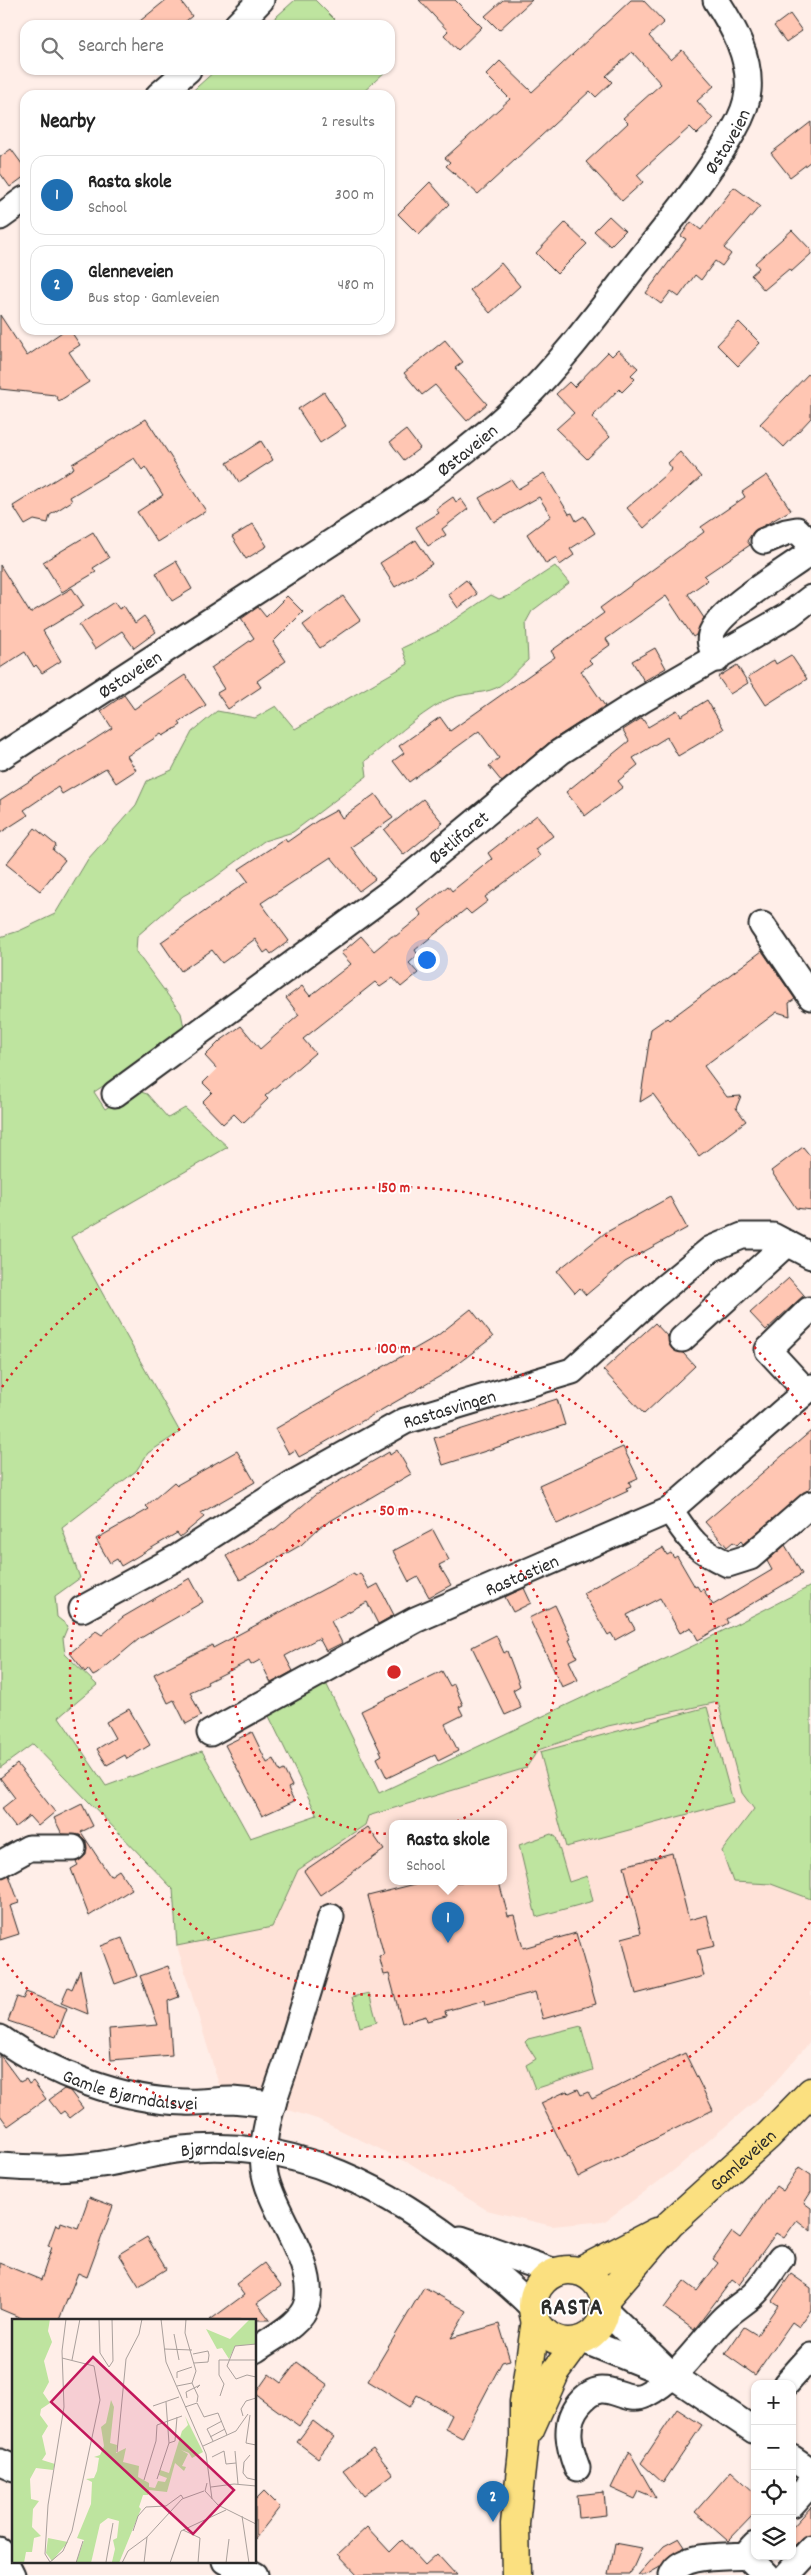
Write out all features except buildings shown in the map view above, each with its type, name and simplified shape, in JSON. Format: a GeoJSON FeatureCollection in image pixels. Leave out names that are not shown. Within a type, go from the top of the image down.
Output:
{"type":"FeatureCollection","features":[{"type":"Feature","properties":{"kind":"main road","name":"Gamleveien"},"geometry":{"type":"LineString","coordinates":[[524,2442],[556,2370],[580,2340],[598,2328],[605,2304],[670,2224],[768,2136],[811,2092]]}},
{"type":"Feature","properties":{"kind":"main road","name":"Gamleveien"},"geometry":{"type":"LineString","coordinates":[[516,2575],[516,2500],[524,2442],[524,2402],[538,2286],[670,2224]]}},
{"type":"Feature","properties":{"kind":"main road"},"geometry":{"type":"LineString","coordinates":[[568,2272],[596,2282],[605,2304]]}},
{"type":"Feature","properties":{"kind":"main road"},"geometry":{"type":"LineString","coordinates":[[534,2314],[548,2336],[558,2340],[580,2340]]}},
{"type":"Feature","properties":{"kind":"street"},"geometry":{"type":"LineString","coordinates":[[242,20],[261,0]]}},
{"type":"Feature","properties":{"kind":"street","name":"Østaveien"},"geometry":{"type":"LineString","coordinates":[[0,758],[417,487],[464,452],[521,402],[583,332],[649,249],[714,160],[740,118],[748,92],[747,66],[736,37],[716,0]]}},
{"type":"Feature","properties":{"kind":"street"},"geometry":{"type":"LineString","coordinates":[[165,90],[182,75]]}},
{"type":"Feature","properties":{"kind":"street"},"geometry":{"type":"LineString","coordinates":[[0,217],[20,203]]}},
{"type":"Feature","properties":{"kind":"street"},"geometry":{"type":"LineString","coordinates":[[716,659],[710,644],[713,630],[730,610],[804,557],[810,549],[809,542],[797,530],[786,532],[764,541]]}},
{"type":"Feature","properties":{"kind":"street","name":"Østlifaret"},"geometry":{"type":"LineString","coordinates":[[115,1094],[392,891],[560,752],[642,700],[716,659],[789,615],[811,598]]}},
{"type":"Feature","properties":{"kind":"street"},"geometry":{"type":"LineString","coordinates":[[762,924],[811,997]]}},
{"type":"Feature","properties":{"kind":"street","name":"Rastasvingen"},"geometry":{"type":"LineString","coordinates":[[82,1609],[178,1557],[292,1484],[405,1421],[572,1371],[654,1296],[711,1249],[742,1236],[773,1236],[811,1256]]}},
{"type":"Feature","properties":{"kind":"street"},"geometry":{"type":"LineString","coordinates":[[682,1339],[787,1243]]}},
{"type":"Feature","properties":{"kind":"street"},"geometry":{"type":"LineString","coordinates":[[809,1310],[768,1350],[809,1389]]}},
{"type":"Feature","properties":{"kind":"street","name":"Rastastien"},"geometry":{"type":"LineString","coordinates":[[210,1733],[415,1620],[670,1510],[809,1389]]}},
{"type":"Feature","properties":{"kind":"street"},"geometry":{"type":"LineString","coordinates":[[670,1510],[690,1539],[705,1554],[728,1564],[750,1557],[811,1504]]}},
{"type":"Feature","properties":{"kind":"street"},"geometry":{"type":"LineString","coordinates":[[0,1864],[29,1848],[73,1848]]}},
{"type":"Feature","properties":{"kind":"street"},"geometry":{"type":"LineString","coordinates":[[256,2349],[298,2319],[307,2303],[307,2281],[290,2230],[269,2190],[265,2178],[263,2150],[273,2104],[332,1917]]}},
{"type":"Feature","properties":{"kind":"street","name":"Gamle Bjørndalsvei"},"geometry":{"type":"LineString","coordinates":[[0,2038],[26,2056],[95,2086],[150,2098],[184,2102],[230,2100],[273,2104]]}},
{"type":"Feature","properties":{"kind":"street","name":"Bjørndalsveien"},"geometry":{"type":"LineString","coordinates":[[0,2166],[79,2167],[156,2153],[208,2147],[263,2150],[302,2158],[350,2176],[447,2235],[496,2272],[534,2314]]}},
{"type":"Feature","properties":{"kind":"street","name":"Bjørndalsveien"},"geometry":{"type":"LineString","coordinates":[[447,2235],[568,2272]]}},
{"type":"Feature","properties":{"kind":"street"},"geometry":{"type":"LineString","coordinates":[[577,2468],[569,2447],[568,2428],[577,2405],[590,2392],[608,2389],[630,2396],[642,2396],[673,2376],[722,2319],[754,2294],[781,2258]]}},
{"type":"Feature","properties":{"kind":"street"},"geometry":{"type":"LineString","coordinates":[[605,2304],[673,2376]]}},
{"type":"Feature","properties":{"kind":"street"},"geometry":{"type":"LineString","coordinates":[[580,2340],[673,2376],[751,2423]]}},
{"type":"Feature","properties":{"kind":"street"},"geometry":{"type":"LineString","coordinates":[[790,2380],[811,2356]]}},
{"type":"Feature","properties":{"kind":"street"},"geometry":{"type":"LineString","coordinates":[[0,2462],[12,2467]]}},
{"type":"Feature","properties":{"kind":"street"},"geometry":{"type":"LineString","coordinates":[[796,2494],[806,2468]]}},
{"type":"Feature","properties":{"kind":"street"},"geometry":{"type":"LineString","coordinates":[[787,2575],[811,2549]]}},
{"type":"Feature","properties":{"kind":"street"},"geometry":{"type":"LineString","coordinates":[[672,2575],[674,2568],[686,2560],[750,2550],[766,2575]]}},
{"type":"Feature","properties":{"kind":"street"},"geometry":{"type":"LineString","coordinates":[[0,2551],[12,2575]]}},
{"type":"Feature","properties":{"kind":"street"},"geometry":{"type":"LineString","coordinates":[[227,2562],[255,2575]]}},
{"type":"Feature","properties":{"kind":"shaded area"},"geometry":{"type":"Polygon","coordinates":[[[718,1702],[742,1793],[754,1809],[722,1851],[733,1882],[771,1884],[811,1899],[811,2041],[769,2089],[673,2171],[605,2221],[552,2226],[487,2210],[411,2164],[317,2119],[220,2088],[177,1946],[272,1927],[298,1870],[365,1825],[367,1817],[526,1768],[538,1750],[608,1726],[718,1702]]]}},
{"type":"Feature","properties":{"kind":"green space"},"geometry":{"type":"Polygon","coordinates":[[[295,0],[315,0],[335,20],[273,20],[295,0]]]}},
{"type":"Feature","properties":{"kind":"green space"},"geometry":{"type":"Polygon","coordinates":[[[210,75],[382,75],[365,90],[194,90],[210,75]]]}},
{"type":"Feature","properties":{"kind":"green space"},"geometry":{"type":"Polygon","coordinates":[[[555,566],[569,583],[532,611],[526,622],[528,660],[509,679],[496,688],[484,692],[450,698],[423,714],[365,761],[367,776],[293,832],[264,841],[213,879],[183,896],[137,936],[136,952],[181,1013],[185,1032],[94,1092],[105,1109],[135,1090],[147,1094],[168,1118],[185,1108],[228,1147],[71,1237],[180,1432],[148,1453],[136,1471],[62,1528],[80,1578],[55,1596],[57,1617],[68,1626],[63,1638],[65,1654],[97,1685],[59,1717],[106,1786],[202,1751],[250,1838],[317,1815],[267,1712],[324,1679],[379,1793],[699,1643],[811,1586],[811,1899],[771,1884],[733,1882],[722,1851],[754,1809],[742,1793],[718,1702],[608,1726],[538,1750],[526,1768],[368,1816],[365,1825],[298,1870],[272,1927],[177,1946],[173,1889],[33,1744],[0,1768],[0,937],[19,931],[55,914],[88,859],[136,805],[147,781],[172,770],[192,732],[217,711],[255,718],[276,706],[295,729],[408,664],[402,648],[438,631],[491,595],[499,599],[511,595],[555,566]]]}},
{"type":"Feature","properties":{"kind":"green space"},"geometry":{"type":"Polygon","coordinates":[[[707,1707],[733,1802],[566,1847],[540,1752],[707,1707]]]}},
{"type":"Feature","properties":{"kind":"green space"},"geometry":{"type":"Polygon","coordinates":[[[551,1834],[556,1837],[569,1882],[587,1876],[593,1901],[536,1917],[519,1845],[551,1834]]]}},
{"type":"Feature","properties":{"kind":"green space"},"geometry":{"type":"Polygon","coordinates":[[[369,1993],[377,2022],[360,2027],[352,1997],[369,1993]]]}},
{"type":"Feature","properties":{"kind":"green space"},"geometry":{"type":"Polygon","coordinates":[[[581,2026],[593,2070],[535,2089],[526,2065],[536,2059],[525,2042],[528,2039],[581,2026]]]}},
{"type":"Feature","properties":{"kind":"place","name":"Rasta skole"},"geometry":{"type":"Point","coordinates":[448,1943]}},
{"type":"Feature","properties":{"kind":"place","name":"Glenneveien"},"geometry":{"type":"Point","coordinates":[493,2522]}},
{"type":"Feature","properties":{"kind":"district","name":"RASTA"},"geometry":{"type":"Point","coordinates":[572,2306]}}]}
